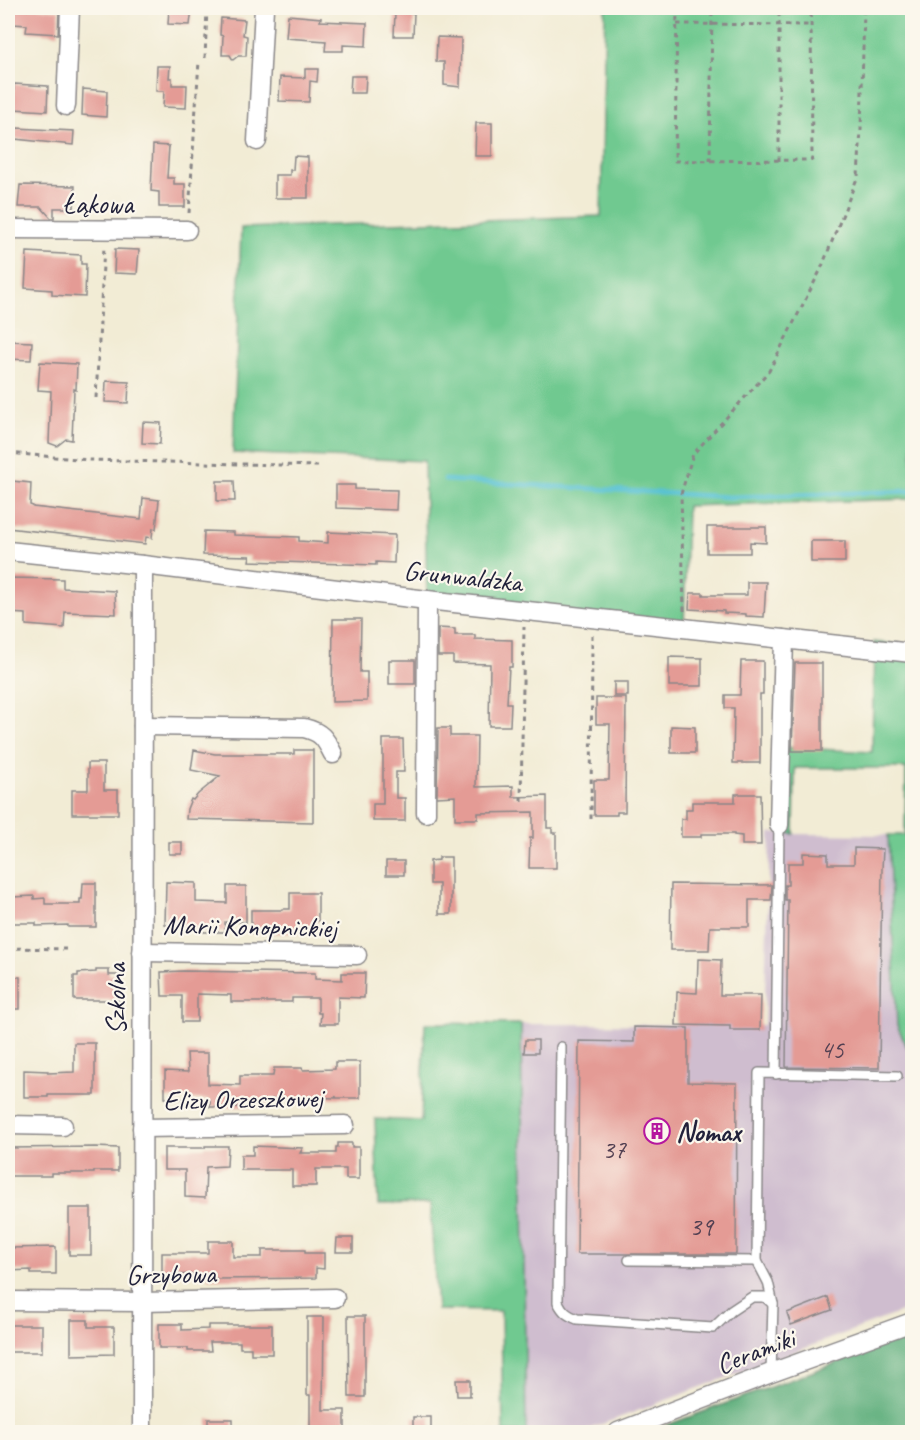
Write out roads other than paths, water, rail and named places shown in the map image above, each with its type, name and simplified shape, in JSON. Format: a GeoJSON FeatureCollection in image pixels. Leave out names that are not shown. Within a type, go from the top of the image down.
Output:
{"type":"FeatureCollection","features":[{"type":"Feature","properties":{"kind":"street"},"geometry":{"type":"LineString","coordinates":[[66,106],[70,8]]}},
{"type":"Feature","properties":{"kind":"street"},"geometry":{"type":"LineString","coordinates":[[257,141],[264,8]]}},
{"type":"Feature","properties":{"kind":"street","name":"Łąkowa"},"geometry":{"type":"LineString","coordinates":[[8,229],[188,230]]}},
{"type":"Feature","properties":{"kind":"street","name":"Grunwaldzka"},"geometry":{"type":"LineString","coordinates":[[8,550],[427,600],[912,653]]}},
{"type":"Feature","properties":{"kind":"street","name":"Szkolna"},"geometry":{"type":"LineString","coordinates":[[142,1432],[143,565]]}},
{"type":"Feature","properties":{"kind":"street"},"geometry":{"type":"LineString","coordinates":[[426,813],[427,600]]}},
{"type":"Feature","properties":{"kind":"street"},"geometry":{"type":"LineString","coordinates":[[779,825],[784,639]]}},
{"type":"Feature","properties":{"kind":"street"},"geometry":{"type":"LineString","coordinates":[[143,726],[304,728],[313,730],[324,737],[333,754]]}},
{"type":"Feature","properties":{"kind":"street","name":"Marii Konopnickiej"},"geometry":{"type":"LineString","coordinates":[[142,952],[357,955]]}},
{"type":"Feature","properties":{"kind":"street"},"geometry":{"type":"LineString","coordinates":[[8,1125],[63,1126]]}},
{"type":"Feature","properties":{"kind":"street","name":"Elizy Orzeszkowej"},"geometry":{"type":"LineString","coordinates":[[142,1128],[345,1125]]}},
{"type":"Feature","properties":{"kind":"street","name":"Grzybowa"},"geometry":{"type":"LineString","coordinates":[[8,1301],[142,1302],[335,1298]]}},
{"type":"Feature","properties":{"kind":"street","name":"Ceramiki"},"geometry":{"type":"LineString","coordinates":[[618,1432],[912,1322]]}},
{"type":"Feature","properties":{"kind":"lane"},"geometry":{"type":"LineString","coordinates":[[776,1074],[779,825]]}},
{"type":"Feature","properties":{"kind":"lane"},"geometry":{"type":"LineString","coordinates":[[561,1047],[558,1302],[561,1309],[567,1315],[577,1319],[713,1328],[731,1311],[752,1297],[765,1297],[773,1304]]}},
{"type":"Feature","properties":{"kind":"lane"},"geometry":{"type":"LineString","coordinates":[[771,1373],[773,1304],[768,1282],[757,1261],[759,1073],[897,1076]]}},
{"type":"Feature","properties":{"kind":"lane"},"geometry":{"type":"LineString","coordinates":[[629,1260],[757,1261]]}},
{"type":"Feature","properties":{"kind":"waterway"},"geometry":{"type":"LineString","coordinates":[[445,480],[730,497],[912,491]]}},
{"type":"Feature","properties":{"kind":"place","name":"Nomax"},"geometry":{"type":"Point","coordinates":[657,1131]}}]}
